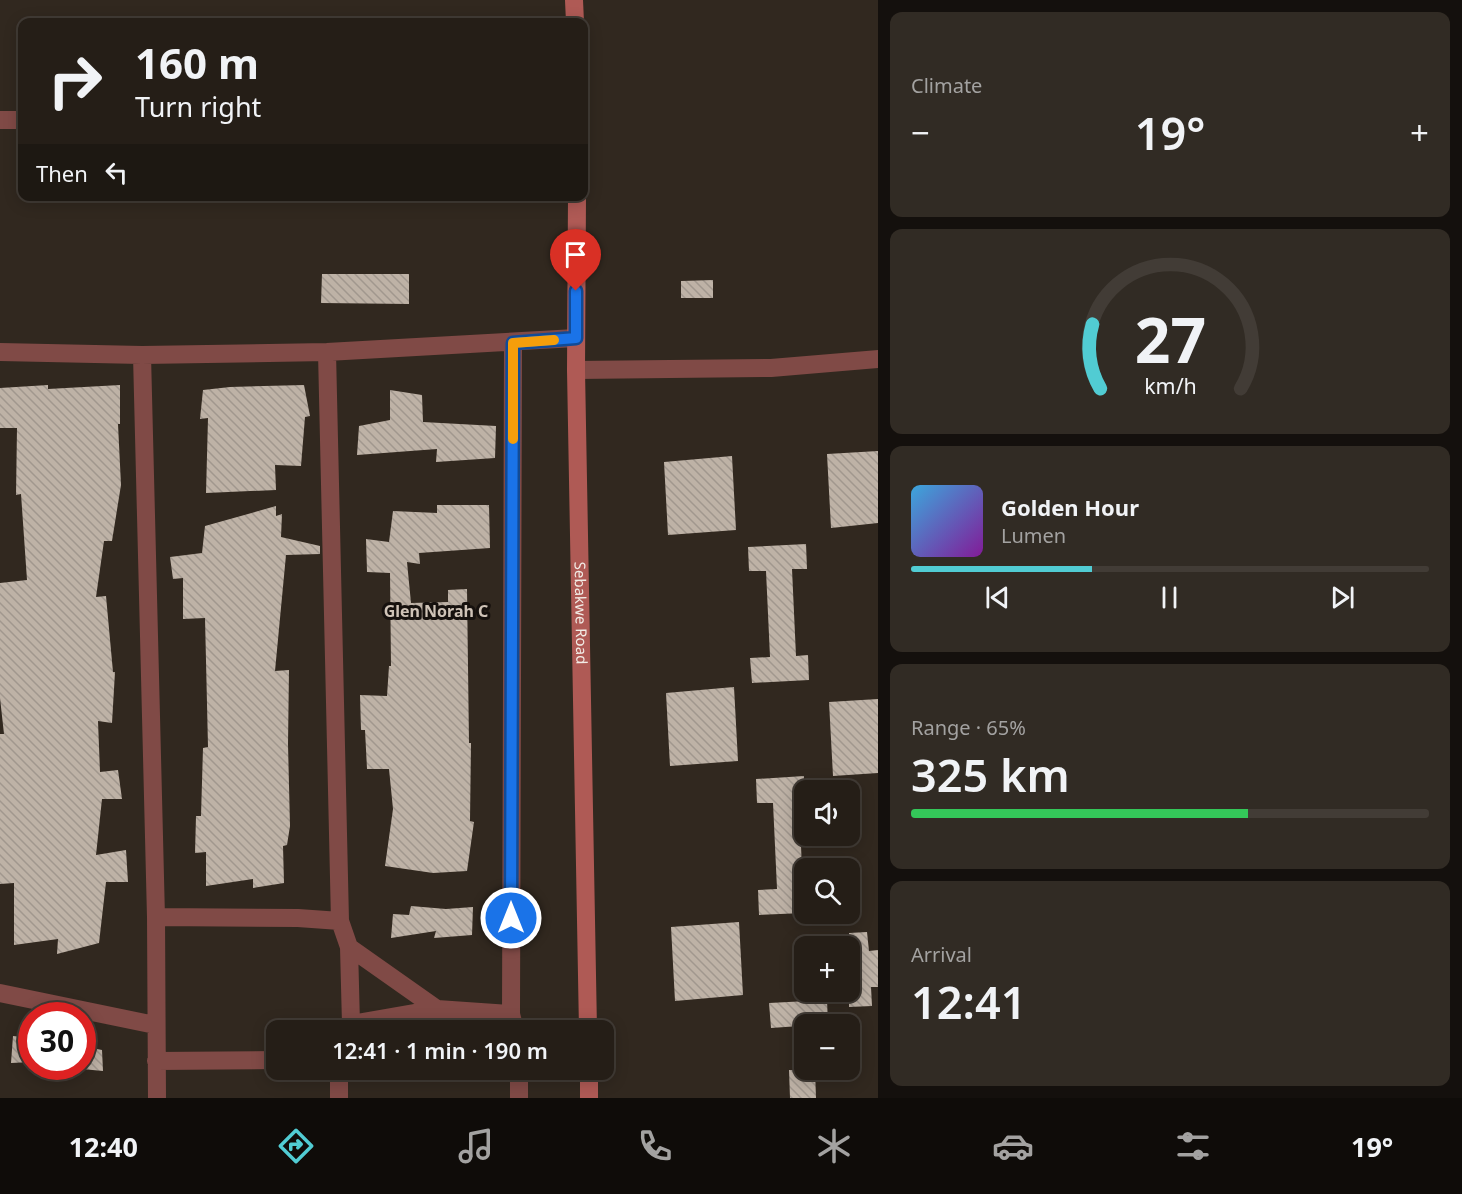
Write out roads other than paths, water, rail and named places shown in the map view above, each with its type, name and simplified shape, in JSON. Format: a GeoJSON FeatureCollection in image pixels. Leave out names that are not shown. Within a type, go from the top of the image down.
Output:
{"type":"FeatureCollection","features":[{"type":"Feature","properties":{"kind":"street"},"geometry":{"type":"LineString","coordinates":[[574,0],[575,18]]}},
{"type":"Feature","properties":{"kind":"street"},"geometry":{"type":"LineString","coordinates":[[0,120],[18,120]]}},
{"type":"Feature","properties":{"kind":"street","name":"Sebakwe Road"},"geometry":{"type":"LineString","coordinates":[[576,201],[576,370],[588,1020]]}},
{"type":"Feature","properties":{"kind":"street"},"geometry":{"type":"LineString","coordinates":[[0,352],[142,355],[327,352],[576,338]]}},
{"type":"Feature","properties":{"kind":"street"},"geometry":{"type":"LineString","coordinates":[[513,343],[513,1020]]}},
{"type":"Feature","properties":{"kind":"street"},"geometry":{"type":"LineString","coordinates":[[327,352],[340,921],[349,947],[350,1020]]}},
{"type":"Feature","properties":{"kind":"street"},"geometry":{"type":"LineString","coordinates":[[142,355],[156,917],[157,1098]]}},
{"type":"Feature","properties":{"kind":"street"},"geometry":{"type":"LineString","coordinates":[[576,370],[771,368],[878,360]]}},
{"type":"Feature","properties":{"kind":"street"},"geometry":{"type":"LineString","coordinates":[[156,917],[298,918],[340,921]]}},
{"type":"Feature","properties":{"kind":"street"},"geometry":{"type":"LineString","coordinates":[[349,947],[437,1009]]}},
{"type":"Feature","properties":{"kind":"street"},"geometry":{"type":"LineString","coordinates":[[0,993],[155,1025]]}},
{"type":"Feature","properties":{"kind":"street"},"geometry":{"type":"LineString","coordinates":[[384,1020],[437,1009],[501,1020]]}},
{"type":"Feature","properties":{"kind":"street"},"geometry":{"type":"LineString","coordinates":[[156,1061],[266,1060]]}},
{"type":"Feature","properties":{"kind":"street"},"geometry":{"type":"LineString","coordinates":[[339,1080],[339,1098]]}},
{"type":"Feature","properties":{"kind":"street"},"geometry":{"type":"LineString","coordinates":[[519,1080],[519,1098]]}},
{"type":"Feature","properties":{"kind":"street"},"geometry":{"type":"LineString","coordinates":[[589,1080],[589,1098]]}},
{"type":"Feature","properties":{"kind":"district","name":"Glen Norah C"},"geometry":{"type":"Point","coordinates":[436,611]}}]}
